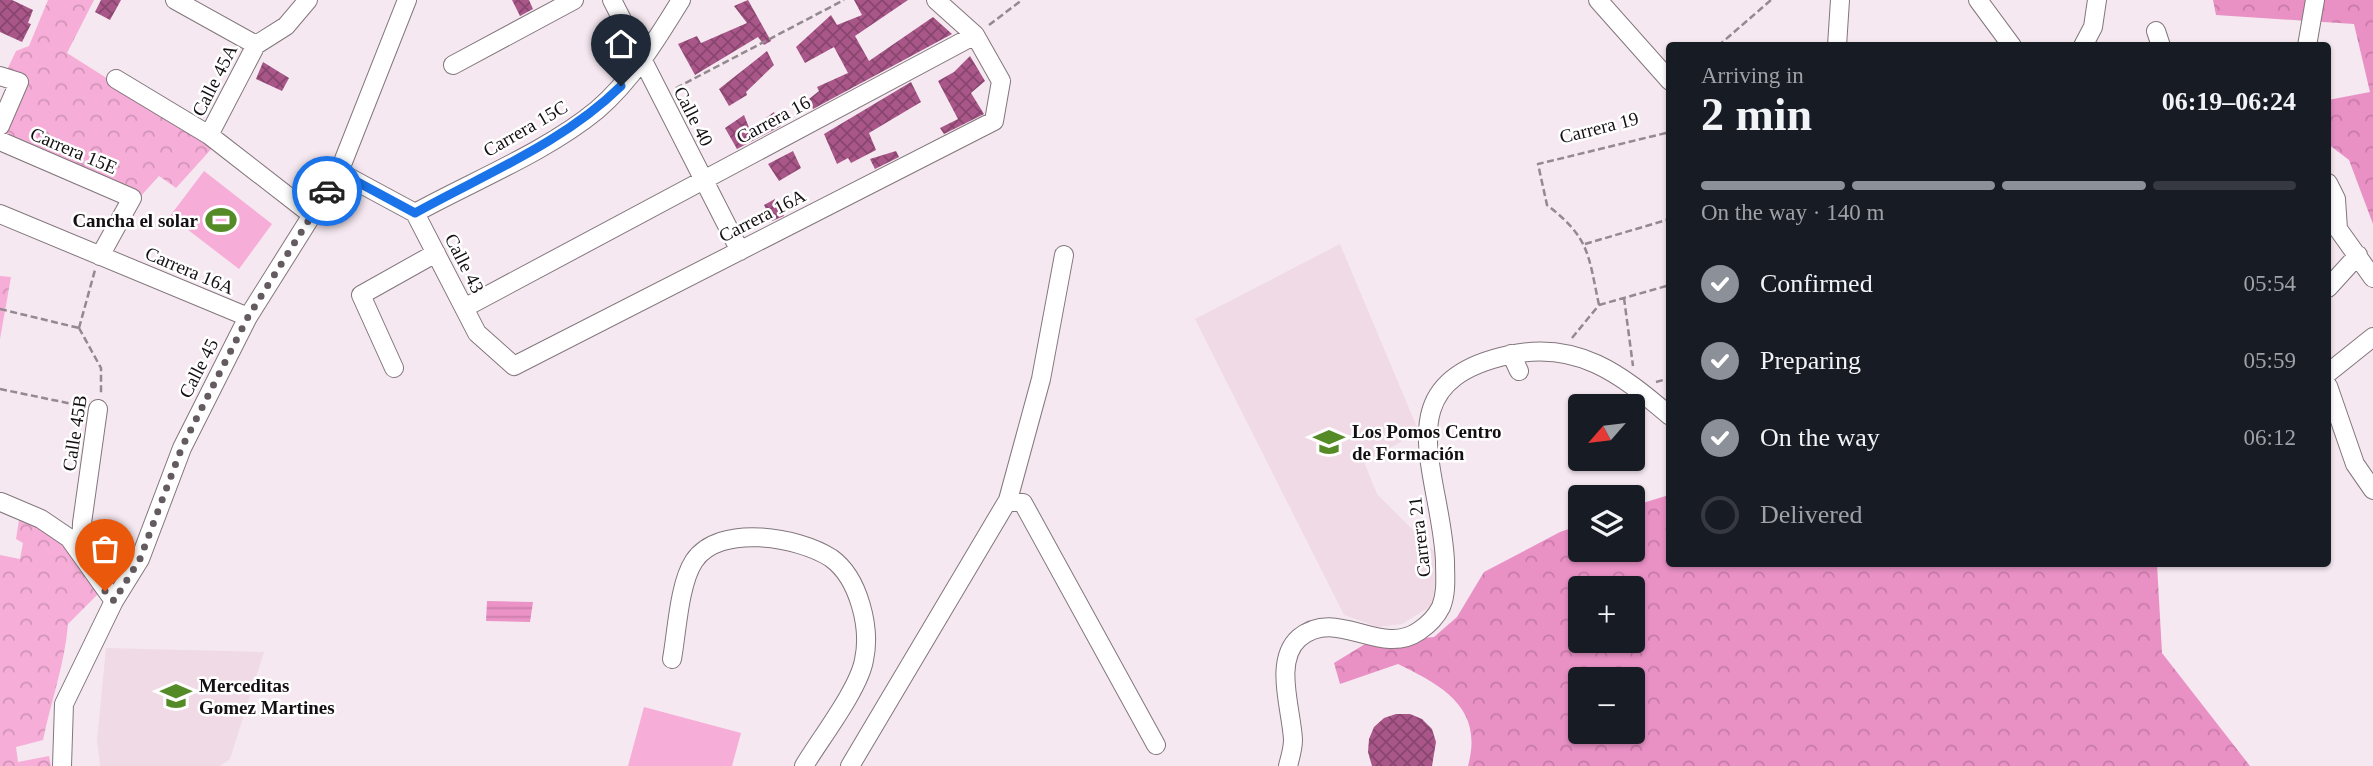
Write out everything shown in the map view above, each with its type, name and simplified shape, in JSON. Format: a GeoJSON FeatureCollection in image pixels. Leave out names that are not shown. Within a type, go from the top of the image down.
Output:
{"type":"FeatureCollection","features":[{"type":"Feature","properties":{"kind":"street"},"geometry":{"type":"LineString","coordinates":[[175,0],[256,45],[286,26],[308,0]]}},
{"type":"Feature","properties":{"kind":"street","name":"Calle 45"},"geometry":{"type":"LineString","coordinates":[[62,766],[64,704],[114,601],[140,559],[182,447],[248,317],[339,172],[407,0]]}},
{"type":"Feature","properties":{"kind":"street"},"geometry":{"type":"LineString","coordinates":[[453,65],[574,0]]}},
{"type":"Feature","properties":{"kind":"street","name":"Calle 40"},"geometry":{"type":"LineString","coordinates":[[612,0],[740,251]]}},
{"type":"Feature","properties":{"kind":"street","name":"Carrera 15C"},"geometry":{"type":"LineString","coordinates":[[415,213],[539,146],[596,111],[642,60],[681,0]]}},
{"type":"Feature","properties":{"kind":"street"},"geometry":{"type":"LineString","coordinates":[[936,0],[975,36]]}},
{"type":"Feature","properties":{"kind":"street"},"geometry":{"type":"LineString","coordinates":[[1598,0],[1666,76]]}},
{"type":"Feature","properties":{"kind":"street"},"geometry":{"type":"LineString","coordinates":[[1836,42],[1840,0]]}},
{"type":"Feature","properties":{"kind":"street"},"geometry":{"type":"LineString","coordinates":[[1978,0],[2009,42]]}},
{"type":"Feature","properties":{"kind":"street"},"geometry":{"type":"LineString","coordinates":[[2085,42],[2093,27],[2097,0]]}},
{"type":"Feature","properties":{"kind":"street"},"geometry":{"type":"LineString","coordinates":[[2308,42],[2315,0]]}},
{"type":"Feature","properties":{"kind":"street","name":"Carrera 16A"},"geometry":{"type":"LineString","coordinates":[[514,366],[994,121],[1001,81],[975,36]]}},
{"type":"Feature","properties":{"kind":"street","name":"Carrera 16"},"geometry":{"type":"LineString","coordinates":[[464,308],[975,36]]}},
{"type":"Feature","properties":{"kind":"street","name":"Calle 45A"},"geometry":{"type":"LineString","coordinates":[[209,135],[256,45]]}},
{"type":"Feature","properties":{"kind":"street"},"geometry":{"type":"LineString","coordinates":[[0,76],[19,82],[0,126]]}},
{"type":"Feature","properties":{"kind":"street"},"geometry":{"type":"LineString","coordinates":[[117,79],[209,135],[312,215]]}},
{"type":"Feature","properties":{"kind":"street","name":"Carrera 15E"},"geometry":{"type":"LineString","coordinates":[[0,141],[132,198],[100,256]]}},
{"type":"Feature","properties":{"kind":"street"},"geometry":{"type":"LineString","coordinates":[[339,172],[415,213]]}},
{"type":"Feature","properties":{"kind":"street"},"geometry":{"type":"LineString","coordinates":[[2331,189],[2336,199],[2333,225],[2373,278]]}},
{"type":"Feature","properties":{"kind":"street","name":"Calle 43"},"geometry":{"type":"LineString","coordinates":[[415,213],[477,332],[514,366]]}},
{"type":"Feature","properties":{"kind":"street","name":"Carrera 16A"},"geometry":{"type":"LineString","coordinates":[[0,214],[248,317]]}},
{"type":"Feature","properties":{"kind":"street"},"geometry":{"type":"LineString","coordinates":[[394,369],[361,299],[363,292],[436,253]]}},
{"type":"Feature","properties":{"kind":"street"},"geometry":{"type":"LineString","coordinates":[[850,766],[1008,500],[1041,379],[1063,255]]}},
{"type":"Feature","properties":{"kind":"street"},"geometry":{"type":"LineString","coordinates":[[2331,285],[2358,255]]}},
{"type":"Feature","properties":{"kind":"street"},"geometry":{"type":"LineString","coordinates":[[2331,371],[2373,337]]}},
{"type":"Feature","properties":{"kind":"street","name":"Carrera 21"},"geometry":{"type":"LineString","coordinates":[[1288,766],[1293,743],[1285,670],[1294,643],[1302,636],[1338,626],[1379,640],[1399,640],[1429,624],[1440,609],[1446,591],[1444,541],[1425,432],[1430,410],[1439,392],[1454,375],[1470,365],[1511,354],[1561,351],[1601,364],[1636,387],[1666,412]]}},
{"type":"Feature","properties":{"kind":"street"},"geometry":{"type":"LineString","coordinates":[[1511,354],[1519,372]]}},
{"type":"Feature","properties":{"kind":"street"},"geometry":{"type":"LineString","coordinates":[[2331,395],[2373,508]]}},
{"type":"Feature","properties":{"kind":"street","name":"Calle 45B"},"geometry":{"type":"LineString","coordinates":[[81,551],[82,523],[98,409]]}},
{"type":"Feature","properties":{"kind":"street"},"geometry":{"type":"LineString","coordinates":[[2355,464],[2373,490]]}},
{"type":"Feature","properties":{"kind":"street"},"geometry":{"type":"LineString","coordinates":[[1008,500],[1023,503],[1156,746]]}},
{"type":"Feature","properties":{"kind":"street"},"geometry":{"type":"LineString","coordinates":[[1,502],[41,519],[69,538],[81,551],[114,601]]}},
{"type":"Feature","properties":{"kind":"street"},"geometry":{"type":"LineString","coordinates":[[672,659],[687,576],[695,559],[714,544],[731,538],[798,542],[833,559],[853,584],[865,623],[864,660],[850,692],[804,766]]}},
{"type":"Feature","properties":{"kind":"path"},"geometry":{"type":"LineString","coordinates":[[660,96],[844,0]]}},
{"type":"Feature","properties":{"kind":"path"},"geometry":{"type":"LineString","coordinates":[[975,36],[1023,0]]}},
{"type":"Feature","properties":{"kind":"path"},"geometry":{"type":"LineString","coordinates":[[1723,42],[1772,0]]}},
{"type":"Feature","properties":{"kind":"path","name":"Carrera 19"},"geometry":{"type":"LineString","coordinates":[[1586,244],[1572,224],[1547,205],[1538,164],[1666,133]]}},
{"type":"Feature","properties":{"kind":"path"},"geometry":{"type":"LineString","coordinates":[[1599,305],[1586,244],[1666,220]]}},
{"type":"Feature","properties":{"kind":"path"},"geometry":{"type":"LineString","coordinates":[[0,309],[79,328],[100,256]]}},
{"type":"Feature","properties":{"kind":"path"},"geometry":{"type":"LineString","coordinates":[[1561,351],[1599,305],[1666,286]]}},
{"type":"Feature","properties":{"kind":"path"},"geometry":{"type":"LineString","coordinates":[[1624,298],[1636,387]]}},
{"type":"Feature","properties":{"kind":"path","name":"Calle 45B"},"geometry":{"type":"LineString","coordinates":[[79,328],[101,368],[103,380],[98,409]]}},
{"type":"Feature","properties":{"kind":"path"},"geometry":{"type":"LineString","coordinates":[[0,389],[98,409]]}},
{"type":"Feature","properties":{"kind":"shaded area","name":"Los Pomos Centro de Formación"},"geometry":{"type":"Polygon","coordinates":[[[1340,244],[1419,432],[1364,462],[1377,494],[1440,557],[1433,605],[1402,624],[1378,627],[1344,615],[1195,319],[1340,244]]]}},
{"type":"Feature","properties":{"kind":"shaded area"},"geometry":{"type":"Polygon","coordinates":[[[487,601],[533,602],[530,622],[486,621],[487,601]]]}},
{"type":"Feature","properties":{"kind":"shaded area","name":"Merceditas Gomez Martines"},"geometry":{"type":"Polygon","coordinates":[[[106,648],[264,652],[230,759],[220,766],[100,766],[97,740],[106,648]]]}},
{"type":"Feature","properties":{"kind":"green space"},"geometry":{"type":"Polygon","coordinates":[[[48,0],[94,0],[67,53],[214,146],[176,188],[159,176],[139,198],[0,138],[24,80],[6,72],[16,51],[29,46],[48,0]]]}},
{"type":"Feature","properties":{"kind":"green space"},"geometry":{"type":"Polygon","coordinates":[[[2213,0],[2373,0],[2373,224],[2349,160],[2331,146],[2331,99],[2370,92],[2354,24],[2216,15],[2213,0]]]}},
{"type":"Feature","properties":{"kind":"green space","name":"Cancha el solar"},"geometry":{"type":"Polygon","coordinates":[[[204,171],[272,224],[239,269],[170,216],[204,171]]]}},
{"type":"Feature","properties":{"kind":"green space"},"geometry":{"type":"Polygon","coordinates":[[[0,276],[11,277],[0,339],[0,276]]]}},
{"type":"Feature","properties":{"kind":"green space"},"geometry":{"type":"Polygon","coordinates":[[[1666,496],[1666,567],[2157,567],[2162,653],[2250,766],[1468,766],[1471,746],[1470,729],[1465,714],[1456,702],[1430,681],[1398,664],[1340,684],[1334,663],[1365,644],[1434,637],[1457,617],[1484,572],[1568,529],[1568,562],[1645,562],[1645,502],[1666,496]]]}},
{"type":"Feature","properties":{"kind":"green space"},"geometry":{"type":"Polygon","coordinates":[[[20,514],[66,540],[102,590],[68,624],[61,668],[43,740],[16,747],[18,762],[49,756],[51,766],[0,766],[0,555],[20,559],[23,543],[16,539],[20,514]]]}},
{"type":"Feature","properties":{"kind":"green space"},"geometry":{"type":"Polygon","coordinates":[[[644,707],[741,733],[732,766],[628,766],[644,707]]]}},
{"type":"Feature","properties":{"kind":"building"},"geometry":{"type":"Polygon","coordinates":[[[0,0],[12,0],[33,10],[28,23],[31,24],[22,42],[0,32],[0,0]]]}},
{"type":"Feature","properties":{"kind":"building"},"geometry":{"type":"Polygon","coordinates":[[[101,0],[121,0],[110,20],[95,12],[101,0]]]}},
{"type":"Feature","properties":{"kind":"building"},"geometry":{"type":"Polygon","coordinates":[[[512,0],[529,0],[533,9],[520,16],[512,0]]]}},
{"type":"Feature","properties":{"kind":"building"},"geometry":{"type":"Polygon","coordinates":[[[748,0],[771,41],[764,45],[758,37],[695,75],[678,44],[697,36],[701,43],[747,23],[734,6],[748,0]]]}},
{"type":"Feature","properties":{"kind":"building"},"geometry":{"type":"Polygon","coordinates":[[[854,0],[908,0],[855,36],[869,61],[933,17],[952,34],[813,109],[809,99],[819,91],[817,87],[848,73],[834,47],[805,63],[796,47],[831,15],[837,25],[862,15],[854,0]]]}},
{"type":"Feature","properties":{"kind":"building"},"geometry":{"type":"Polygon","coordinates":[[[767,51],[774,65],[746,92],[747,95],[729,106],[719,89],[767,51]]]}},
{"type":"Feature","properties":{"kind":"building"},"geometry":{"type":"Polygon","coordinates":[[[970,56],[985,81],[971,93],[984,114],[944,134],[940,128],[958,119],[938,81],[954,72],[970,56]]]}},
{"type":"Feature","properties":{"kind":"building"},"geometry":{"type":"Polygon","coordinates":[[[263,62],[289,78],[282,91],[256,79],[263,62]]]}},
{"type":"Feature","properties":{"kind":"building"},"geometry":{"type":"Polygon","coordinates":[[[911,82],[921,102],[869,133],[876,150],[851,163],[848,158],[837,164],[824,134],[911,82]]]}},
{"type":"Feature","properties":{"kind":"building"},"geometry":{"type":"Polygon","coordinates":[[[774,112],[781,126],[737,149],[725,128],[744,115],[750,130],[774,112]]]}},
{"type":"Feature","properties":{"kind":"building"},"geometry":{"type":"Polygon","coordinates":[[[793,151],[801,168],[779,181],[768,164],[793,151]]]}},
{"type":"Feature","properties":{"kind":"building"},"geometry":{"type":"Polygon","coordinates":[[[896,151],[899,157],[875,169],[870,159],[896,151]]]}},
{"type":"Feature","properties":{"kind":"building"},"geometry":{"type":"Polygon","coordinates":[[[775,199],[784,216],[772,221],[764,205],[775,199]]]}},
{"type":"Feature","properties":{"kind":"building"},"geometry":{"type":"Polygon","coordinates":[[[1396,714],[1410,714],[1422,719],[1432,729],[1436,742],[1432,766],[1372,766],[1368,752],[1374,727],[1384,718],[1396,714]]]}},
{"type":"Feature","properties":{"kind":"way so far"},"geometry":{"type":"LineString","coordinates":[[105,591],[114,601],[140,559],[164,503],[182,447],[206,398],[248,317],[327,191]]}},
{"type":"Feature","properties":{"kind":"place","name":"Cancha el solar"},"geometry":{"type":"Point","coordinates":[221,220]}},
{"type":"Feature","properties":{"kind":"place","name":"Los Pomos Centro de Formación"},"geometry":{"type":"Point","coordinates":[1329,442]}},
{"type":"Feature","properties":{"kind":"place","name":"Merceditas Gomez Martines"},"geometry":{"type":"Point","coordinates":[176,696]}},
{"type":"Feature","properties":{"kind":"route"},"geometry":{"type":"LineString","coordinates":[[327,191],[339,172],[415,213],[549,140],[596,111],[621,86]]}}]}
